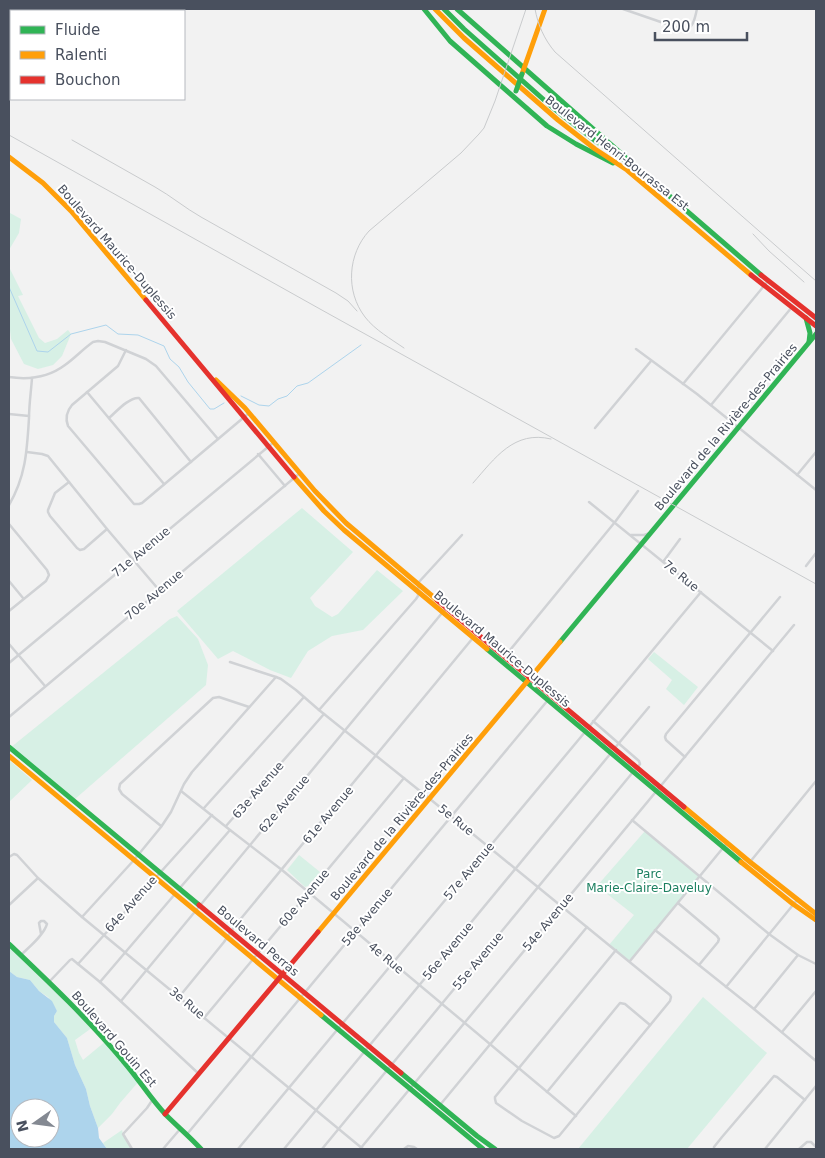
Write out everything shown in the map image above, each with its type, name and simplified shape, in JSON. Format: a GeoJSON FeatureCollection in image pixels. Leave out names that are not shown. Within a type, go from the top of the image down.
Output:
{"type":"FeatureCollection","features":[{"type":"Feature","properties":{"kind":"street"},"geometry":{"type":"LineString","coordinates":[[424,9],[456,46],[515,94],[538,119],[561,136],[627,170]]}},
{"type":"Feature","properties":{"kind":"street","name":"Boulevard Henri-Bourassa Est"},"geometry":{"type":"LineString","coordinates":[[435,9],[464,38],[543,108],[576,135],[627,170],[766,284],[807,315],[816,326]]}},
{"type":"Feature","properties":{"kind":"street","name":"Boulevard Henri-Bourassa Est"},"geometry":{"type":"LineString","coordinates":[[444,9],[552,107],[597,142],[637,168],[792,307],[807,315],[816,317]]}},
{"type":"Feature","properties":{"kind":"street"},"geometry":{"type":"LineString","coordinates":[[457,9],[637,168]]}},
{"type":"Feature","properties":{"kind":"street"},"geometry":{"type":"LineString","coordinates":[[515,94],[545,9]]}},
{"type":"Feature","properties":{"kind":"street"},"geometry":{"type":"LineString","coordinates":[[623,9],[686,30],[692,26],[698,9]]}},
{"type":"Feature","properties":{"kind":"street","name":"Boulevard Maurice-Duplessis"},"geometry":{"type":"LineString","coordinates":[[9,157],[43,183],[67,206],[244,418],[334,522],[501,662],[528,680],[795,902],[816,914]]}},
{"type":"Feature","properties":{"kind":"street"},"geometry":{"type":"LineString","coordinates":[[683,384],[766,284]]}},
{"type":"Feature","properties":{"kind":"street"},"geometry":{"type":"LineString","coordinates":[[711,405],[792,307]]}},
{"type":"Feature","properties":{"kind":"street"},"geometry":{"type":"LineString","coordinates":[[807,315],[811,336],[808,345]]}},
{"type":"Feature","properties":{"kind":"street","name":"Boulevard de la Rivière-des-Prairies"},"geometry":{"type":"LineString","coordinates":[[165,1114],[279,980],[816,334]]}},
{"type":"Feature","properties":{"kind":"street"},"geometry":{"type":"LineString","coordinates":[[9,377],[32,378],[46,375],[62,368],[91,344],[104,342],[146,359],[156,366],[218,439]]}},
{"type":"Feature","properties":{"kind":"street"},"geometry":{"type":"LineString","coordinates":[[636,349],[711,405],[816,490]]}},
{"type":"Feature","properties":{"kind":"street"},"geometry":{"type":"LineString","coordinates":[[126,350],[118,366],[72,405],[66,415],[68,426],[136,505],[142,503],[250,413]]}},
{"type":"Feature","properties":{"kind":"street"},"geometry":{"type":"LineString","coordinates":[[595,428],[652,361]]}},
{"type":"Feature","properties":{"kind":"street","name":"Boulevard Maurice-Duplessis"},"geometry":{"type":"LineString","coordinates":[[202,367],[250,413],[339,516],[505,656],[548,700],[587,729]]}},
{"type":"Feature","properties":{"kind":"street"},"geometry":{"type":"LineString","coordinates":[[9,505],[18,486],[27,452],[32,378]]}},
{"type":"Feature","properties":{"kind":"street"},"geometry":{"type":"LineString","coordinates":[[87,392],[164,484]]}},
{"type":"Feature","properties":{"kind":"street"},"geometry":{"type":"LineString","coordinates":[[108,418],[131,399],[139,398],[192,462]]}},
{"type":"Feature","properties":{"kind":"street"},"geometry":{"type":"LineString","coordinates":[[9,414],[29,416]]}},
{"type":"Feature","properties":{"kind":"street","name":"71e Avenue"},"geometry":{"type":"LineString","coordinates":[[9,663],[274,442]]}},
{"type":"Feature","properties":{"kind":"street"},"geometry":{"type":"LineString","coordinates":[[27,452],[46,455],[159,590]]}},
{"type":"Feature","properties":{"kind":"street"},"geometry":{"type":"LineString","coordinates":[[797,474],[816,452]]}},
{"type":"Feature","properties":{"kind":"street"},"geometry":{"type":"LineString","coordinates":[[258,454],[285,486]]}},
{"type":"Feature","properties":{"kind":"street","name":"70e Avenue"},"geometry":{"type":"LineString","coordinates":[[9,717],[300,473]]}},
{"type":"Feature","properties":{"kind":"street"},"geometry":{"type":"LineString","coordinates":[[69,482],[55,493],[48,510],[50,516],[80,550],[84,549],[107,529]]}},
{"type":"Feature","properties":{"kind":"street"},"geometry":{"type":"LineString","coordinates":[[501,662],[638,492]]}},
{"type":"Feature","properties":{"kind":"street","name":"7e Rue"},"geometry":{"type":"LineString","coordinates":[[589,502],[773,651]]}},
{"type":"Feature","properties":{"kind":"street"},"geometry":{"type":"LineString","coordinates":[[334,522],[339,516]]}},
{"type":"Feature","properties":{"kind":"street"},"geometry":{"type":"LineString","coordinates":[[9,524],[49,573],[46,581],[9,611]]}},
{"type":"Feature","properties":{"kind":"street"},"geometry":{"type":"LineString","coordinates":[[629,534],[644,535],[652,532]]}},
{"type":"Feature","properties":{"kind":"street"},"geometry":{"type":"LineString","coordinates":[[319,710],[416,599],[418,596],[418,584],[462,535]]}},
{"type":"Feature","properties":{"kind":"street"},"geometry":{"type":"LineString","coordinates":[[663,562],[680,539]]}},
{"type":"Feature","properties":{"kind":"street"},"geometry":{"type":"LineString","coordinates":[[806,566],[816,553]]}},
{"type":"Feature","properties":{"kind":"street"},"geometry":{"type":"LineString","coordinates":[[9,581],[23,598]]}},
{"type":"Feature","properties":{"kind":"street","name":"57e Avenue"},"geometry":{"type":"LineString","coordinates":[[238,1149],[701,592]]}},
{"type":"Feature","properties":{"kind":"street"},"geometry":{"type":"LineString","coordinates":[[685,757],[666,740],[665,735],[780,597]]}},
{"type":"Feature","properties":{"kind":"street","name":"62e Avenue"},"geometry":{"type":"LineString","coordinates":[[121,1001],[447,607]]}},
{"type":"Feature","properties":{"kind":"street","name":"54e Avenue"},"geometry":{"type":"LineString","coordinates":[[361,1149],[794,625]]}},
{"type":"Feature","properties":{"kind":"street","name":"61e Avenue"},"geometry":{"type":"LineString","coordinates":[[179,997],[477,633]]}},
{"type":"Feature","properties":{"kind":"street"},"geometry":{"type":"LineString","coordinates":[[9,644],[45,686]]}},
{"type":"Feature","properties":{"kind":"street","name":"5e Rue"},"geometry":{"type":"LineString","coordinates":[[230,662],[281,679],[669,993],[670,1001],[650,1025]]}},
{"type":"Feature","properties":{"kind":"street"},"geometry":{"type":"LineString","coordinates":[[82,917],[161,827],[192,772],[276,677]]}},
{"type":"Feature","properties":{"kind":"street"},"geometry":{"type":"LineString","coordinates":[[161,827],[122,794],[119,788],[120,784],[213,698],[219,697],[249,707]]}},
{"type":"Feature","properties":{"kind":"street"},"geometry":{"type":"LineString","coordinates":[[204,808],[304,697]]}},
{"type":"Feature","properties":{"kind":"street","name":"58e Avenue"},"geometry":{"type":"LineString","coordinates":[[187,1134],[548,700]]}},
{"type":"Feature","properties":{"kind":"street","name":"56e Avenue"},"geometry":{"type":"LineString","coordinates":[[284,1149],[649,707]]}},
{"type":"Feature","properties":{"kind":"street","name":"63e Avenue"},"geometry":{"type":"LineString","coordinates":[[179,889],[230,830],[226,826],[324,714]]}},
{"type":"Feature","properties":{"kind":"street"},"geometry":{"type":"LineString","coordinates":[[593,721],[640,762],[636,770]]}},
{"type":"Feature","properties":{"kind":"street","name":"Boulevard Perras"},"geometry":{"type":"LineString","coordinates":[[9,747],[391,1065],[495,1149]]}},
{"type":"Feature","properties":{"kind":"street","name":"Boulevard Perras"},"geometry":{"type":"LineString","coordinates":[[9,756],[483,1149]]}},
{"type":"Feature","properties":{"kind":"street","name":"55e Avenue"},"geometry":{"type":"LineString","coordinates":[[322,1149],[636,770]]}},
{"type":"Feature","properties":{"kind":"street","name":"60e Avenue"},"geometry":{"type":"LineString","coordinates":[[204,1018],[404,778]]}},
{"type":"Feature","properties":{"kind":"street"},"geometry":{"type":"LineString","coordinates":[[750,862],[816,781]]}},
{"type":"Feature","properties":{"kind":"street"},"geometry":{"type":"LineString","coordinates":[[181,791],[226,826]]}},
{"type":"Feature","properties":{"kind":"street","name":"64e Avenue"},"geometry":{"type":"LineString","coordinates":[[49,982],[70,960],[72,959],[78,964],[212,815]]}},
{"type":"Feature","properties":{"kind":"street"},"geometry":{"type":"LineString","coordinates":[[632,820],[769,934],[798,955],[816,964]]}},
{"type":"Feature","properties":{"kind":"street","name":"4e Rue"},"geometry":{"type":"LineString","coordinates":[[230,830],[282,870],[576,1116]]}},
{"type":"Feature","properties":{"kind":"street"},"geometry":{"type":"LineString","coordinates":[[630,961],[725,845]]}},
{"type":"Feature","properties":{"kind":"street","name":"Boulevard Maurice-Duplessis"},"geometry":{"type":"LineString","coordinates":[[725,845],[750,862],[816,920]]}},
{"type":"Feature","properties":{"kind":"street","name":"3e Rue"},"geometry":{"type":"LineString","coordinates":[[9,857],[14,854],[17,856],[38,878],[82,917],[361,1149]]}},
{"type":"Feature","properties":{"kind":"street"},"geometry":{"type":"LineString","coordinates":[[9,905],[38,878]]}},
{"type":"Feature","properties":{"kind":"street"},"geometry":{"type":"LineString","coordinates":[[100,982],[174,894]]}},
{"type":"Feature","properties":{"kind":"street"},"geometry":{"type":"LineString","coordinates":[[678,902],[719,939],[699,965]]}},
{"type":"Feature","properties":{"kind":"street"},"geometry":{"type":"LineString","coordinates":[[726,987],[795,902]]}},
{"type":"Feature","properties":{"kind":"street"},"geometry":{"type":"LineString","coordinates":[[21,955],[41,934],[46,928],[47,924],[44,921],[40,921],[39,924],[41,934]]}},
{"type":"Feature","properties":{"kind":"street"},"geometry":{"type":"LineString","coordinates":[[440,1105],[587,927]]}},
{"type":"Feature","properties":{"kind":"street"},"geometry":{"type":"LineString","coordinates":[[655,930],[816,1061]]}},
{"type":"Feature","properties":{"kind":"street","name":"Boulevard Gouin Est"},"geometry":{"type":"LineString","coordinates":[[9,944],[93,1027],[124,1062],[165,1114],[202,1149]]}},
{"type":"Feature","properties":{"kind":"street"},"geometry":{"type":"LineString","coordinates":[[547,1092],[620,1003],[625,1004],[650,1025],[558,1137],[554,1138],[522,1121],[494,1099],[616,950]]}},
{"type":"Feature","properties":{"kind":"street"},"geometry":{"type":"LineString","coordinates":[[754,1009],[798,955]]}},
{"type":"Feature","properties":{"kind":"street"},"geometry":{"type":"LineString","coordinates":[[78,964],[121,1001],[199,1074]]}},
{"type":"Feature","properties":{"kind":"street"},"geometry":{"type":"LineString","coordinates":[[782,1032],[816,991]]}},
{"type":"Feature","properties":{"kind":"street"},"geometry":{"type":"LineString","coordinates":[[714,1149],[716,1144],[772,1077],[778,1077],[805,1100]]}},
{"type":"Feature","properties":{"kind":"street"},"geometry":{"type":"LineString","coordinates":[[765,1149],[816,1086]]}},
{"type":"Feature","properties":{"kind":"street"},"geometry":{"type":"LineString","coordinates":[[132,1149],[123,1134],[153,1099]]}},
{"type":"Feature","properties":{"kind":"street"},"geometry":{"type":"LineString","coordinates":[[163,1149],[181,1128]]}},
{"type":"Feature","properties":{"kind":"street"},"geometry":{"type":"LineString","coordinates":[[799,1149],[807,1142],[811,1142],[816,1147]]}},
{"type":"Feature","properties":{"kind":"street"},"geometry":{"type":"LineString","coordinates":[[404,1149],[408,1146],[417,1149]]}},
{"type":"Feature","properties":{"kind":"green space"},"geometry":{"type":"Polygon","coordinates":[[[10,213],[21,219],[19,233],[9,250],[10,213]]]}},
{"type":"Feature","properties":{"kind":"green space"},"geometry":{"type":"Polygon","coordinates":[[[9,267],[23,295],[18,296],[39,338],[45,343],[57,339],[68,330],[71,334],[62,356],[53,365],[38,369],[24,364],[11,339],[9,322],[9,267]]]}},
{"type":"Feature","properties":{"kind":"green space"},"geometry":{"type":"Polygon","coordinates":[[[302,508],[353,552],[310,598],[315,606],[332,617],[338,614],[377,570],[403,591],[363,630],[332,636],[308,651],[291,678],[270,670],[233,651],[218,659],[177,611],[302,508]]]}},
{"type":"Feature","properties":{"kind":"green space"},"geometry":{"type":"Polygon","coordinates":[[[177,616],[198,639],[208,665],[206,685],[75,799],[10,748],[170,619],[177,616]]]}},
{"type":"Feature","properties":{"kind":"green space"},"geometry":{"type":"Polygon","coordinates":[[[654,652],[698,687],[684,705],[666,689],[672,680],[648,659],[654,652]]]}},
{"type":"Feature","properties":{"kind":"green space"},"geometry":{"type":"Polygon","coordinates":[[[9,760],[32,780],[9,802],[9,760]]]}},
{"type":"Feature","properties":{"kind":"green space","name":"Parc Marie-Claire-Daveluy"},"geometry":{"type":"Polygon","coordinates":[[[645,831],[699,876],[630,961],[609,945],[634,915],[597,886],[645,831]]]}},
{"type":"Feature","properties":{"kind":"green space"},"geometry":{"type":"Polygon","coordinates":[[[299,855],[320,872],[305,887],[287,870],[299,855]]]}},
{"type":"Feature","properties":{"kind":"green space"},"geometry":{"type":"Polygon","coordinates":[[[9,944],[93,1027],[75,1040],[83,1060],[106,1041],[139,1081],[98,1128],[67,1038],[54,1022],[54,1016],[57,1011],[48,997],[39,991],[30,980],[17,977],[9,971],[9,944]]]}},
{"type":"Feature","properties":{"kind":"green space"},"geometry":{"type":"Polygon","coordinates":[[[703,997],[767,1053],[687,1149],[578,1149],[703,997]]]}},
{"type":"Feature","properties":{"kind":"green space"},"geometry":{"type":"Polygon","coordinates":[[[122,1130],[132,1149],[107,1149],[103,1143],[122,1130]]]}},
{"type":"Feature","properties":{"kind":"water"},"geometry":{"type":"Polygon","coordinates":[[[9,971],[17,977],[30,980],[39,991],[52,1001],[57,1011],[54,1016],[54,1022],[67,1038],[75,1065],[86,1089],[98,1128],[99,1138],[107,1149],[9,1149],[9,971]]]}},
{"type":"Feature","properties":{"kind":"waterway"},"geometry":{"type":"LineString","coordinates":[[9,287],[37,351],[48,352],[71,334],[106,325],[118,334],[138,335],[164,346],[170,359],[179,367],[188,382],[210,409],[214,409],[224,403]]}},
{"type":"Feature","properties":{"kind":"waterway"},"geometry":{"type":"LineString","coordinates":[[241,396],[259,405],[269,406],[278,399],[287,396],[297,386],[308,383],[361,345]]}},
{"type":"Feature","properties":{"kind":"railway"},"geometry":{"type":"LineString","coordinates":[[404,348],[373,326],[359,307],[354,296],[352,284],[353,261],[362,240],[369,231],[461,153],[484,128],[526,9]]}},
{"type":"Feature","properties":{"kind":"railway"},"geometry":{"type":"LineString","coordinates":[[535,9],[542,32],[555,52],[816,281]]}},
{"type":"Feature","properties":{"kind":"railway"},"geometry":{"type":"LineString","coordinates":[[9,135],[816,584]]}},
{"type":"Feature","properties":{"kind":"railway"},"geometry":{"type":"LineString","coordinates":[[72,140],[161,191],[201,217],[336,293],[348,301],[357,311]]}},
{"type":"Feature","properties":{"kind":"railway"},"geometry":{"type":"LineString","coordinates":[[753,234],[804,282]]}},
{"type":"Feature","properties":{"kind":"railway"},"geometry":{"type":"LineString","coordinates":[[473,483],[489,464],[506,448],[516,442],[538,437],[551,439]]}},
{"type":"Feature","properties":{"kind":"traffic: fast"},"geometry":{"type":"LineString","coordinates":[[424,9],[450,41],[547,126],[576,144],[613,163]]}},
{"type":"Feature","properties":{"kind":"traffic: fast"},"geometry":{"type":"LineString","coordinates":[[444,9],[552,107],[597,142],[637,168],[761,275]]}},
{"type":"Feature","properties":{"kind":"traffic: fast"},"geometry":{"type":"LineString","coordinates":[[457,9],[625,157]]}},
{"type":"Feature","properties":{"kind":"traffic: fast"},"geometry":{"type":"LineString","coordinates":[[516,91],[522,74]]}},
{"type":"Feature","properties":{"kind":"traffic: fast"},"geometry":{"type":"LineString","coordinates":[[806,318],[810,333],[809,342]]}},
{"type":"Feature","properties":{"kind":"traffic: fast"},"geometry":{"type":"LineString","coordinates":[[560,642],[816,334]]}},
{"type":"Feature","properties":{"kind":"traffic: fast"},"geometry":{"type":"LineString","coordinates":[[487,649],[741,862]]}},
{"type":"Feature","properties":{"kind":"traffic: fast"},"geometry":{"type":"LineString","coordinates":[[9,747],[199,905]]}},
{"type":"Feature","properties":{"kind":"traffic: fast"},"geometry":{"type":"LineString","coordinates":[[9,944],[96,1030],[166,1115],[201,1149]]}},
{"type":"Feature","properties":{"kind":"traffic: fast"},"geometry":{"type":"LineString","coordinates":[[321,1015],[483,1149]]}},
{"type":"Feature","properties":{"kind":"traffic: fast"},"geometry":{"type":"LineString","coordinates":[[401,1073],[495,1149]]}},
{"type":"Feature","properties":{"kind":"traffic: slow"},"geometry":{"type":"LineString","coordinates":[[435,9],[464,38],[558,120],[595,149],[627,170],[751,275]]}},
{"type":"Feature","properties":{"kind":"traffic: slow"},"geometry":{"type":"LineString","coordinates":[[522,74],[545,9]]}},
{"type":"Feature","properties":{"kind":"traffic: slow"},"geometry":{"type":"LineString","coordinates":[[9,157],[43,183],[71,211],[146,300]]}},
{"type":"Feature","properties":{"kind":"traffic: slow"},"geometry":{"type":"LineString","coordinates":[[216,380],[245,408],[315,491],[346,523],[437,600]]}},
{"type":"Feature","properties":{"kind":"traffic: slow"},"geometry":{"type":"LineString","coordinates":[[294,477],[324,511],[344,530],[487,649]]}},
{"type":"Feature","properties":{"kind":"traffic: slow"},"geometry":{"type":"LineString","coordinates":[[318,932],[560,642]]}},
{"type":"Feature","properties":{"kind":"traffic: slow"},"geometry":{"type":"LineString","coordinates":[[9,756],[321,1015]]}},
{"type":"Feature","properties":{"kind":"traffic: slow"},"geometry":{"type":"LineString","coordinates":[[684,807],[816,914]]}},
{"type":"Feature","properties":{"kind":"traffic: slow"},"geometry":{"type":"LineString","coordinates":[[741,862],[816,920]]}},
{"type":"Feature","properties":{"kind":"traffic: jam"},"geometry":{"type":"LineString","coordinates":[[751,275],[816,326]]}},
{"type":"Feature","properties":{"kind":"traffic: jam"},"geometry":{"type":"LineString","coordinates":[[761,275],[816,318]]}},
{"type":"Feature","properties":{"kind":"traffic: jam"},"geometry":{"type":"LineString","coordinates":[[146,300],[294,477]]}},
{"type":"Feature","properties":{"kind":"traffic: jam"},"geometry":{"type":"LineString","coordinates":[[437,600],[684,807]]}},
{"type":"Feature","properties":{"kind":"traffic: jam"},"geometry":{"type":"LineString","coordinates":[[199,905],[401,1073]]}},
{"type":"Feature","properties":{"kind":"traffic: jam"},"geometry":{"type":"LineString","coordinates":[[165,1114],[318,932]]}}]}
